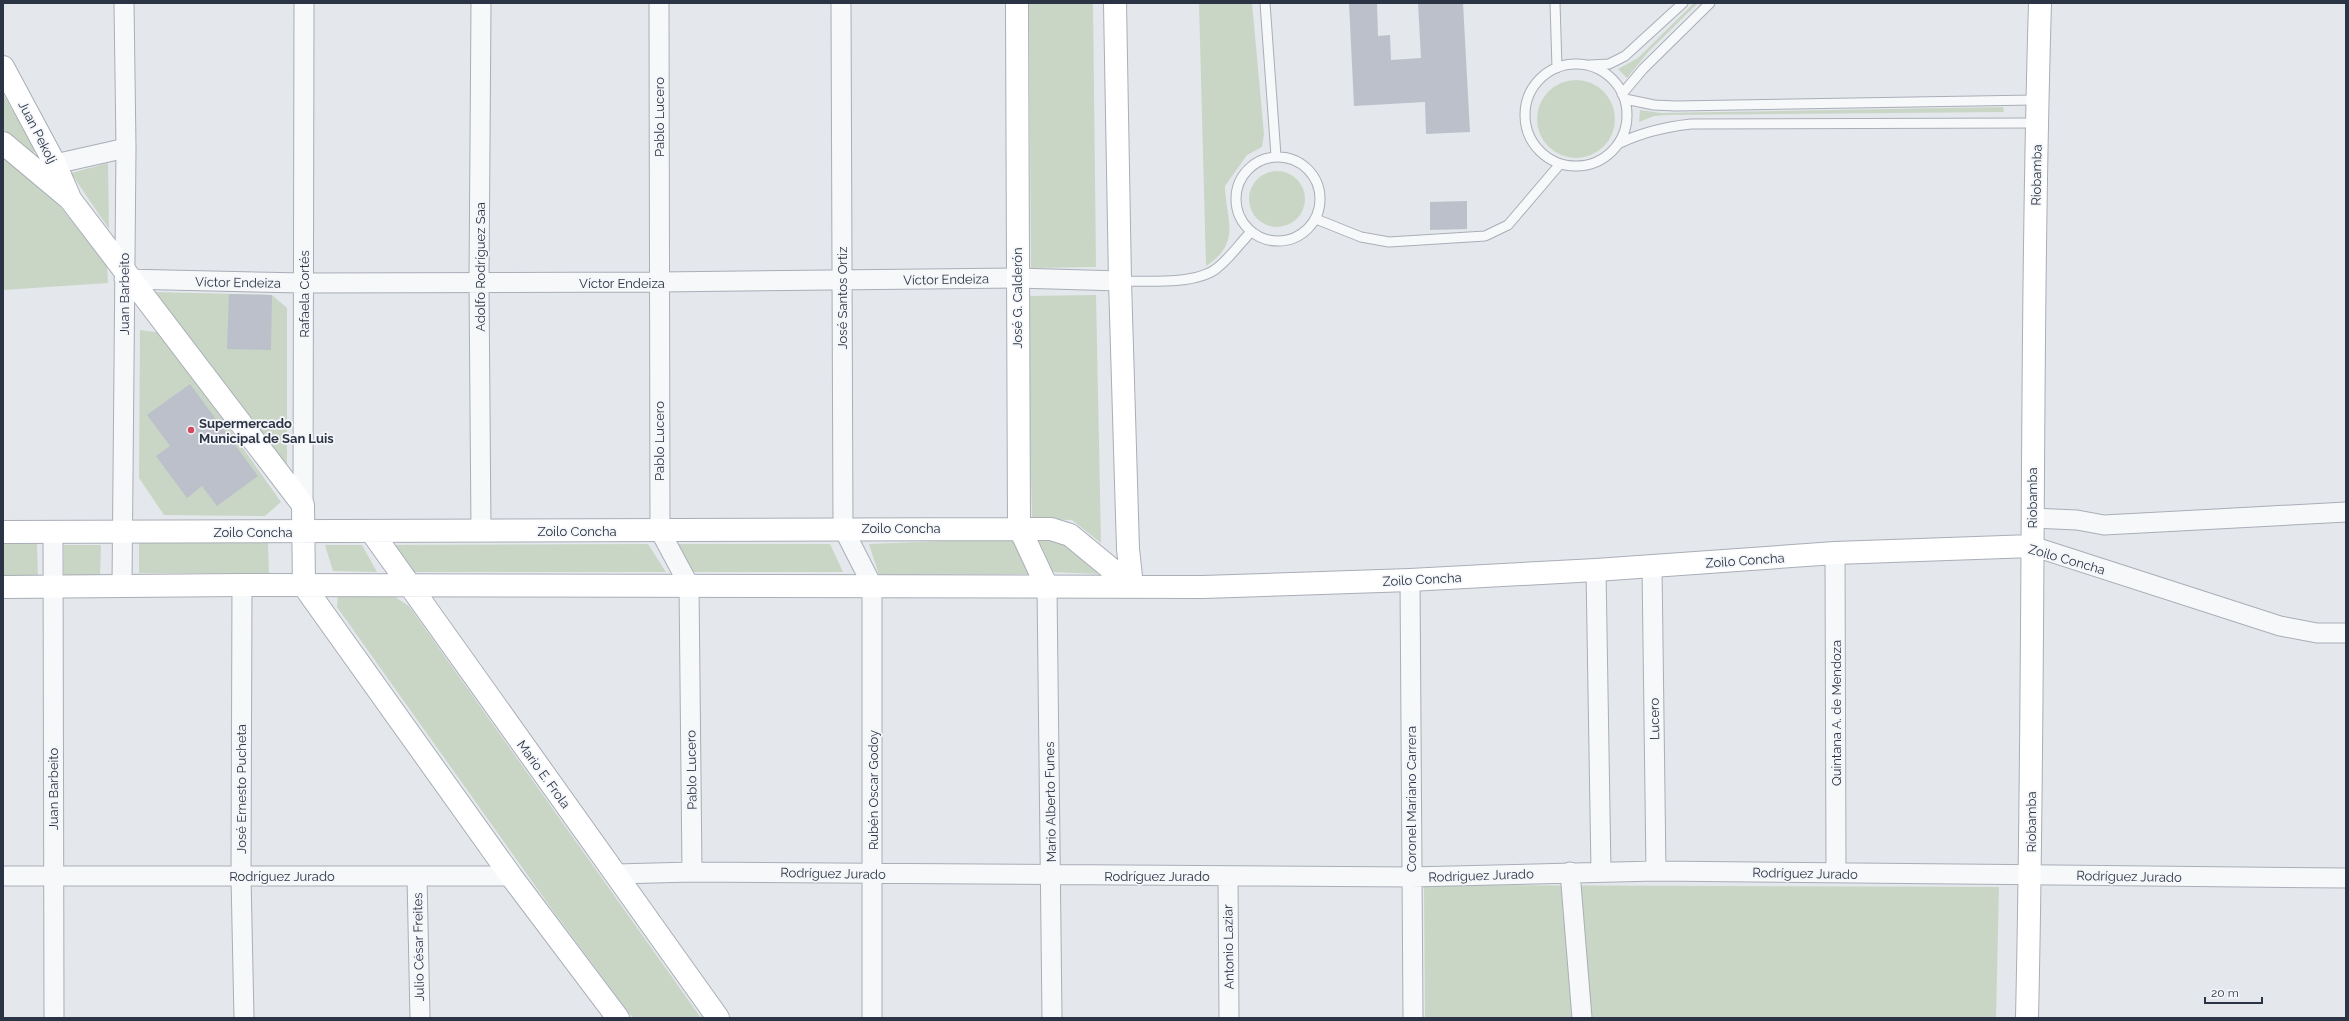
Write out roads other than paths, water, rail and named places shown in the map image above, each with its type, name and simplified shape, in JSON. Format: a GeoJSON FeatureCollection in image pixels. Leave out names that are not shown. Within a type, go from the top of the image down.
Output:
{"type":"FeatureCollection","features":[{"type":"Feature","properties":{"kind":"street","name":"Juan Barbeito"},"geometry":{"type":"LineString","coordinates":[[122,585],[126,276],[124,3]]}},
{"type":"Feature","properties":{"kind":"street","name":"Rafaela Cortés"},"geometry":{"type":"LineString","coordinates":[[304,3],[302,532],[304,586]]}},
{"type":"Feature","properties":{"kind":"street","name":"Adolfo Rodríguez Saa"},"geometry":{"type":"LineString","coordinates":[[481,3],[479,283],[481,531]]}},
{"type":"Feature","properties":{"kind":"street","name":"Pablo Lucero"},"geometry":{"type":"LineString","coordinates":[[659,3],[658,282],[660,531],[689,585],[692,872]]}},
{"type":"Feature","properties":{"kind":"street","name":"José Santos Ortiz"},"geometry":{"type":"LineString","coordinates":[[841,3],[843,528],[872,585]]}},
{"type":"Feature","properties":{"kind":"street","name":"José G. Calderón"},"geometry":{"type":"LineString","coordinates":[[1017,3],[1019,527],[1047,587]]}},
{"type":"Feature","properties":{"kind":"street"},"geometry":{"type":"LineString","coordinates":[[1115,3],[1120,281],[1128,549],[1132,586]]}},
{"type":"Feature","properties":{"kind":"street","name":"Riobamba"},"geometry":{"type":"LineString","coordinates":[[2027,1018],[2030,876],[2032,518],[2037,100],[2040,3]]}},
{"type":"Feature","properties":{"kind":"street","name":"Juan Pekolj"},"geometry":{"type":"LineString","coordinates":[[3,67],[46,168],[126,276],[303,505]]}},
{"type":"Feature","properties":{"kind":"street","name":"Juan Pekolj"},"geometry":{"type":"LineString","coordinates":[[3,143],[46,168]]}},
{"type":"Feature","properties":{"kind":"street"},"geometry":{"type":"LineString","coordinates":[[46,168],[126,148]]}},
{"type":"Feature","properties":{"kind":"street","name":"Víctor Endeiza"},"geometry":{"type":"LineString","coordinates":[[126,276],[304,283],[841,281],[1017,278],[1120,281]]}},
{"type":"Feature","properties":{"kind":"street"},"geometry":{"type":"LineString","coordinates":[[2032,518],[2078,520],[2104,525],[2346,512]]}},
{"type":"Feature","properties":{"kind":"street","name":"Zoilo Concha"},"geometry":{"type":"LineString","coordinates":[[3,532],[660,531],[1019,527],[1051,529],[1070,535],[1132,586]]}},
{"type":"Feature","properties":{"kind":"street","name":"Mario E. Frola"},"geometry":{"type":"LineString","coordinates":[[371,531],[718,1018]]}},
{"type":"Feature","properties":{"kind":"street","name":"Juan Barbeito"},"geometry":{"type":"LineString","coordinates":[[53,532],[54,1018]]}},
{"type":"Feature","properties":{"kind":"street","name":"Zoilo Concha"},"geometry":{"type":"LineString","coordinates":[[3,587],[122,585],[872,585],[1204,587],[1410,580],[1596,570],[1835,553],[2032,546],[2280,626],[2317,633],[2346,633]]}},
{"type":"Feature","properties":{"kind":"street","name":"Quintana A. de Mendoza"},"geometry":{"type":"LineString","coordinates":[[1835,553],[1836,873]]}},
{"type":"Feature","properties":{"kind":"street","name":"Lucero"},"geometry":{"type":"LineString","coordinates":[[1652,566],[1656,871]]}},
{"type":"Feature","properties":{"kind":"street"},"geometry":{"type":"LineString","coordinates":[[1596,570],[1601,871]]}},
{"type":"Feature","properties":{"kind":"street","name":"Coronel Mariano Carrera"},"geometry":{"type":"LineString","coordinates":[[1410,580],[1413,1018]]}},
{"type":"Feature","properties":{"kind":"street","name":"José Ernesto Pucheta"},"geometry":{"type":"LineString","coordinates":[[242,585],[241,877],[244,1018]]}},
{"type":"Feature","properties":{"kind":"street","name":"Rubén Oscar Godoy"},"geometry":{"type":"LineString","coordinates":[[872,585],[872,1018]]}},
{"type":"Feature","properties":{"kind":"street"},"geometry":{"type":"LineString","coordinates":[[304,586],[511,876],[618,1018]]}},
{"type":"Feature","properties":{"kind":"street","name":"Mario Alberto Funes"},"geometry":{"type":"LineString","coordinates":[[1047,587],[1052,1018]]}},
{"type":"Feature","properties":{"kind":"street","name":"Rodríguez Jurado"},"geometry":{"type":"LineString","coordinates":[[616,874],[692,872],[1051,876],[1411,877],[1601,871],[1656,871],[2030,876],[2346,878]]}},
{"type":"Feature","properties":{"kind":"street"},"geometry":{"type":"LineString","coordinates":[[1570,872],[1582,1018]]}},
{"type":"Feature","properties":{"kind":"street","name":"Rodríguez Jurado"},"geometry":{"type":"LineString","coordinates":[[3,876],[511,876]]}},
{"type":"Feature","properties":{"kind":"street","name":"Julio César Freites"},"geometry":{"type":"LineString","coordinates":[[417,876],[420,1018]]}},
{"type":"Feature","properties":{"kind":"street","name":"Antonio Laziar"},"geometry":{"type":"LineString","coordinates":[[1228,876],[1229,1018]]}},
{"type":"Feature","properties":{"kind":"lane"},"geometry":{"type":"LineString","coordinates":[[1265,3],[1276,156]]}},
{"type":"Feature","properties":{"kind":"lane"},"geometry":{"type":"LineString","coordinates":[[1555,3],[1556,68]]}},
{"type":"Feature","properties":{"kind":"lane"},"geometry":{"type":"LineString","coordinates":[[1683,3],[1625,56],[1609,64],[1575,64],[1556,68],[1543,76],[1533,88],[1527,102],[1525,117],[1528,132],[1535,146],[1546,156],[1560,164],[1572,166],[1598,161],[1618,144],[1640,134],[1665,127],[1691,124],[2037,123]]}},
{"type":"Feature","properties":{"kind":"lane"},"geometry":{"type":"LineString","coordinates":[[1624,96],[1643,69],[1710,3]]}},
{"type":"Feature","properties":{"kind":"lane"},"geometry":{"type":"LineString","coordinates":[[1585,65],[1607,75],[1624,96],[1627,122],[1618,144]]}},
{"type":"Feature","properties":{"kind":"lane"},"geometry":{"type":"LineString","coordinates":[[1624,96],[1654,105],[1676,106],[2037,100]]}},
{"type":"Feature","properties":{"kind":"lane"},"geometry":{"type":"LineString","coordinates":[[1276,156],[1289,157],[1301,162],[1318,181],[1321,193],[1321,206],[1316,218],[1309,228],[1299,236],[1287,240],[1268,240],[1251,232],[1242,222],[1237,210],[1235,198],[1238,185],[1244,174],[1252,165],[1264,159],[1276,156]]}},
{"type":"Feature","properties":{"kind":"lane"},"geometry":{"type":"LineString","coordinates":[[1316,218],[1361,237],[1389,242],[1486,236],[1508,225],[1560,164]]}},
{"type":"Feature","properties":{"kind":"lane"},"geometry":{"type":"LineString","coordinates":[[1120,281],[1174,280],[1200,276],[1216,269],[1251,232]]}},
{"type":"Feature","properties":{"kind":"place","name":"Supermercado Municipal de San Luis"},"geometry":{"type":"Point","coordinates":[191,430]}}]}
